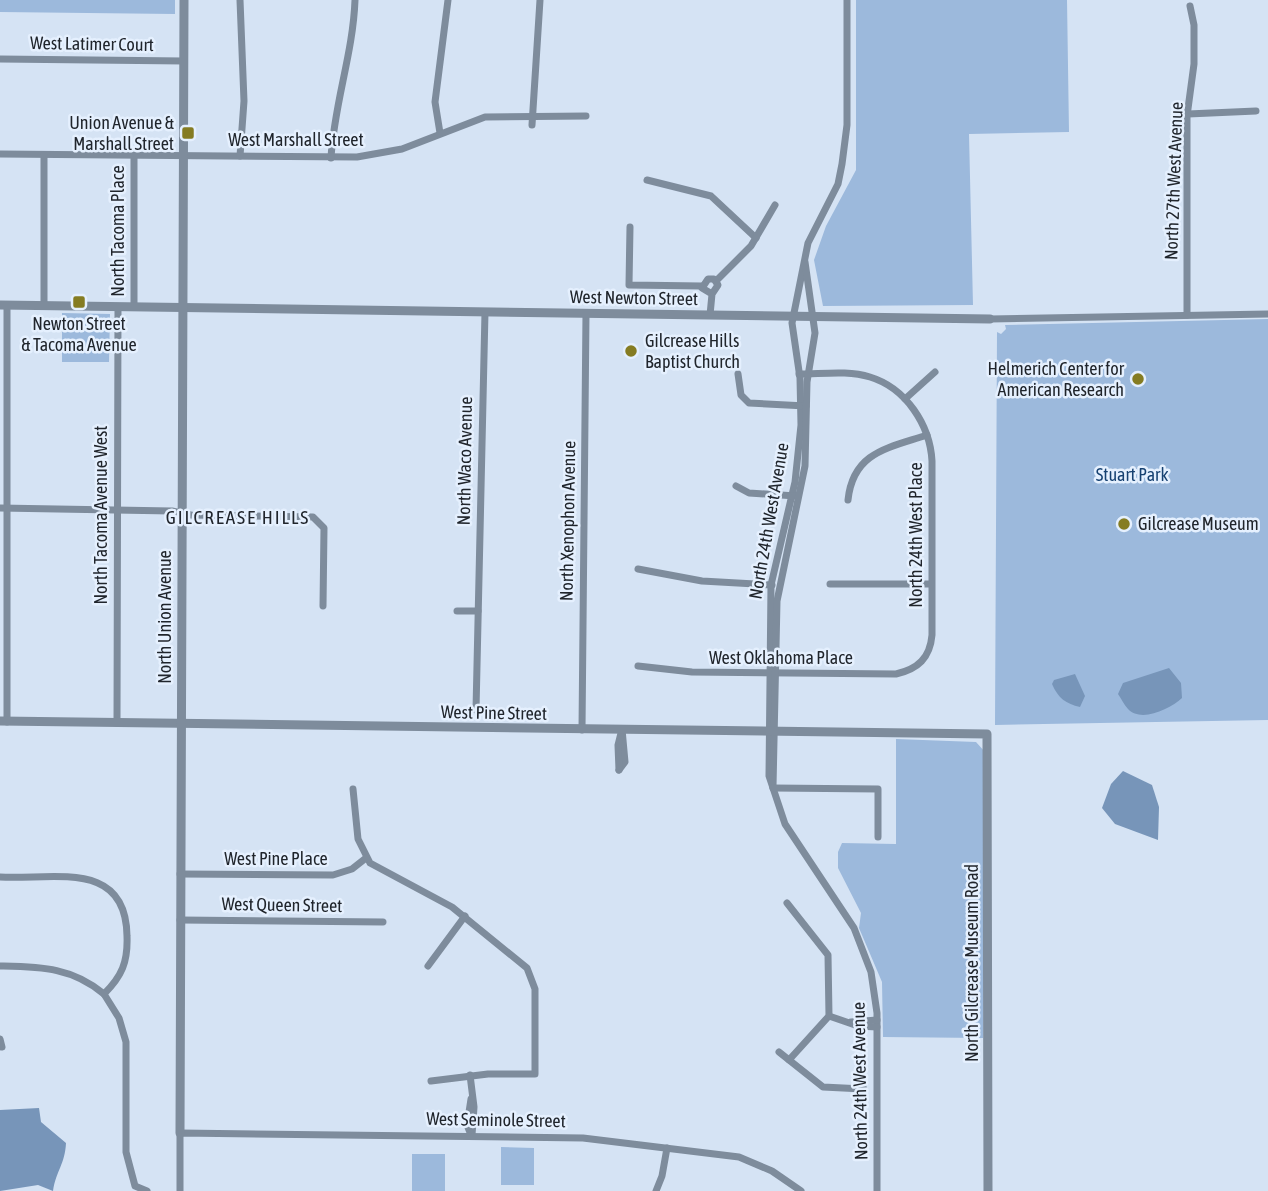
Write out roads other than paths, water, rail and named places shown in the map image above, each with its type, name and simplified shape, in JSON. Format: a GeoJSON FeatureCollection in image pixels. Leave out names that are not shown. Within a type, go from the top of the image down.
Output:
{"type":"FeatureCollection","features":[{"type":"Feature","properties":{"kind":"street","name":"North Union Avenue"},"geometry":{"type":"LineString","coordinates":[[180,1191],[184,0]]}},
{"type":"Feature","properties":{"kind":"street"},"geometry":{"type":"LineString","coordinates":[[240,0],[244,101],[240,156]]}},
{"type":"Feature","properties":{"kind":"street"},"geometry":{"type":"LineString","coordinates":[[331,158],[336,116],[350,51],[355,0]]}},
{"type":"Feature","properties":{"kind":"street"},"geometry":{"type":"LineString","coordinates":[[440,133],[435,102],[448,0]]}},
{"type":"Feature","properties":{"kind":"street"},"geometry":{"type":"LineString","coordinates":[[532,125],[540,0]]}},
{"type":"Feature","properties":{"kind":"street","name":"North 24th West Avenue"},"geometry":{"type":"LineString","coordinates":[[847,0],[845,150],[838,184],[808,243],[793,316],[792,331],[804,406],[806,454],[775,585],[769,776],[785,824],[862,944],[873,984],[877,1024],[877,1191]]}},
{"type":"Feature","properties":{"kind":"street","name":"North 27th West Avenue"},"geometry":{"type":"LineString","coordinates":[[1187,315],[1188,114],[1194,64],[1193,12],[1189,6]]}},
{"type":"Feature","properties":{"kind":"street","name":"West Latimer Court"},"geometry":{"type":"LineString","coordinates":[[0,59],[184,61]]}},
{"type":"Feature","properties":{"kind":"street"},"geometry":{"type":"LineString","coordinates":[[1188,114],[1256,111]]}},
{"type":"Feature","properties":{"kind":"street","name":"West Marshall Street"},"geometry":{"type":"LineString","coordinates":[[0,154],[331,158],[393,151],[485,117],[586,116]]}},
{"type":"Feature","properties":{"kind":"street"},"geometry":{"type":"LineString","coordinates":[[44,155],[44,306]]}},
{"type":"Feature","properties":{"kind":"street","name":"North Tacoma Place"},"geometry":{"type":"LineString","coordinates":[[134,155],[134,307]]}},
{"type":"Feature","properties":{"kind":"street"},"geometry":{"type":"LineString","coordinates":[[647,180],[711,196],[756,237]]}},
{"type":"Feature","properties":{"kind":"street"},"geometry":{"type":"LineString","coordinates":[[716,281],[756,237],[775,205]]}},
{"type":"Feature","properties":{"kind":"street"},"geometry":{"type":"LineString","coordinates":[[630,228],[629,285],[702,286]]}},
{"type":"Feature","properties":{"kind":"street","name":"North 24th West Avenue"},"geometry":{"type":"LineString","coordinates":[[804,406],[814,350],[815,317],[805,261]]}},
{"type":"Feature","properties":{"kind":"street"},"geometry":{"type":"LineString","coordinates":[[702,286],[708,279],[716,281]]}},
{"type":"Feature","properties":{"kind":"street"},"geometry":{"type":"LineString","coordinates":[[710,315],[712,294],[718,289],[716,281]]}},
{"type":"Feature","properties":{"kind":"street"},"geometry":{"type":"LineString","coordinates":[[702,286],[706,293],[712,294]]}},
{"type":"Feature","properties":{"kind":"street"},"geometry":{"type":"LineString","coordinates":[[4,305],[4,722]]}},
{"type":"Feature","properties":{"kind":"street","name":"West Newton Street"},"geometry":{"type":"LineString","coordinates":[[4,305],[815,317],[990,318],[1268,314]]}},
{"type":"Feature","properties":{"kind":"street","name":"North Tacoma Avenue West"},"geometry":{"type":"LineString","coordinates":[[117,723],[118,307]]}},
{"type":"Feature","properties":{"kind":"street","name":"North Waco Avenue"},"geometry":{"type":"LineString","coordinates":[[476,710],[485,312]]}},
{"type":"Feature","properties":{"kind":"street","name":"North Xenophon Avenue"},"geometry":{"type":"LineString","coordinates":[[582,730],[586,313]]}},
{"type":"Feature","properties":{"kind":"street"},"geometry":{"type":"LineString","coordinates":[[905,399],[935,372]]}},
{"type":"Feature","properties":{"kind":"street"},"geometry":{"type":"LineString","coordinates":[[738,374],[741,395],[750,403],[804,406]]}},
{"type":"Feature","properties":{"kind":"street","name":"North 24th West Place"},"geometry":{"type":"LineString","coordinates":[[799,374],[869,377],[889,385],[905,399],[927,435],[932,461],[931,643],[922,663]]}},
{"type":"Feature","properties":{"kind":"street"},"geometry":{"type":"LineString","coordinates":[[848,500],[850,483],[864,460],[884,449],[927,435]]}},
{"type":"Feature","properties":{"kind":"street"},"geometry":{"type":"LineString","coordinates":[[736,486],[749,493],[796,496]]}},
{"type":"Feature","properties":{"kind":"street"},"geometry":{"type":"LineString","coordinates":[[3,508],[306,516],[320,521],[324,528],[323,606]]}},
{"type":"Feature","properties":{"kind":"street"},"geometry":{"type":"LineString","coordinates":[[638,569],[702,581],[775,585]]}},
{"type":"Feature","properties":{"kind":"street"},"geometry":{"type":"LineString","coordinates":[[830,584],[931,584]]}},
{"type":"Feature","properties":{"kind":"street"},"geometry":{"type":"LineString","coordinates":[[457,611],[478,611]]}},
{"type":"Feature","properties":{"kind":"street","name":"West Oklahoma Place"},"geometry":{"type":"LineString","coordinates":[[638,666],[675,672],[896,674],[922,663]]}},
{"type":"Feature","properties":{"kind":"street","name":"West Pine Street"},"geometry":{"type":"LineString","coordinates":[[4,722],[987,734]]}},
{"type":"Feature","properties":{"kind":"street","name":"North Gilcrease Museum Road"},"geometry":{"type":"LineString","coordinates":[[987,734],[988,1191]]}},
{"type":"Feature","properties":{"kind":"street"},"geometry":{"type":"LineString","coordinates":[[773,788],[878,789],[878,837]]}},
{"type":"Feature","properties":{"kind":"street"},"geometry":{"type":"LineString","coordinates":[[353,789],[358,839],[366,858],[379,869],[465,916],[522,961],[533,978],[535,1074],[470,1075],[431,1081]]}},
{"type":"Feature","properties":{"kind":"street","name":"West Pine Place"},"geometry":{"type":"LineString","coordinates":[[180,874],[332,875],[352,869],[366,858]]}},
{"type":"Feature","properties":{"kind":"street"},"geometry":{"type":"LineString","coordinates":[[0,877],[92,880],[111,890],[120,901],[127,921],[127,958],[117,981],[104,995]]}},
{"type":"Feature","properties":{"kind":"street"},"geometry":{"type":"LineString","coordinates":[[787,903],[828,955],[829,1016],[789,1060]]}},
{"type":"Feature","properties":{"kind":"street"},"geometry":{"type":"LineString","coordinates":[[428,966],[465,916]]}},
{"type":"Feature","properties":{"kind":"street","name":"West Queen Street"},"geometry":{"type":"LineString","coordinates":[[180,920],[383,922]]}},
{"type":"Feature","properties":{"kind":"street"},"geometry":{"type":"LineString","coordinates":[[0,966],[63,970],[84,978],[104,995],[119,1018],[126,1042],[126,1152],[135,1186],[147,1191]]}},
{"type":"Feature","properties":{"kind":"street"},"geometry":{"type":"LineString","coordinates":[[829,1016],[850,1022],[877,1024]]}},
{"type":"Feature","properties":{"kind":"street"},"geometry":{"type":"LineString","coordinates":[[779,1052],[826,1088],[863,1089]]}},
{"type":"Feature","properties":{"kind":"street"},"geometry":{"type":"LineString","coordinates":[[470,1075],[471,1098],[467,1125],[472,1135]]}},
{"type":"Feature","properties":{"kind":"street"},"geometry":{"type":"LineString","coordinates":[[863,1078],[863,1101]]}},
{"type":"Feature","properties":{"kind":"street","name":"West Seminole Street"},"geometry":{"type":"LineString","coordinates":[[180,1133],[572,1137],[746,1159],[772,1171],[801,1191]]}},
{"type":"Feature","properties":{"kind":"street"},"geometry":{"type":"LineString","coordinates":[[656,1191],[667,1148]]}},
{"type":"Feature","properties":{"kind":"place","name":"Union Avenue & Marshall Street"},"geometry":{"type":"Point","coordinates":[188,133]}},
{"type":"Feature","properties":{"kind":"place","name":"Newton Street & Tacoma Avenue"},"geometry":{"type":"Point","coordinates":[79,302]}},
{"type":"Feature","properties":{"kind":"place","name":"Gilcrease Hills Baptist Church"},"geometry":{"type":"Point","coordinates":[631,351]}},
{"type":"Feature","properties":{"kind":"place","name":"Helmerich Center for American Research"},"geometry":{"type":"Point","coordinates":[1138,379]}},
{"type":"Feature","properties":{"kind":"place","name":"Gilcrease Museum"},"geometry":{"type":"Point","coordinates":[1124,524]}},
{"type":"Feature","properties":{"kind":"district","name":"GILCREASE HILLS"},"geometry":{"type":"Point","coordinates":[238,517]}},
{"type":"Feature","properties":{"kind":"park label","name":"Stuart Park"},"geometry":{"type":"Point","coordinates":[1132,475]}}]}
